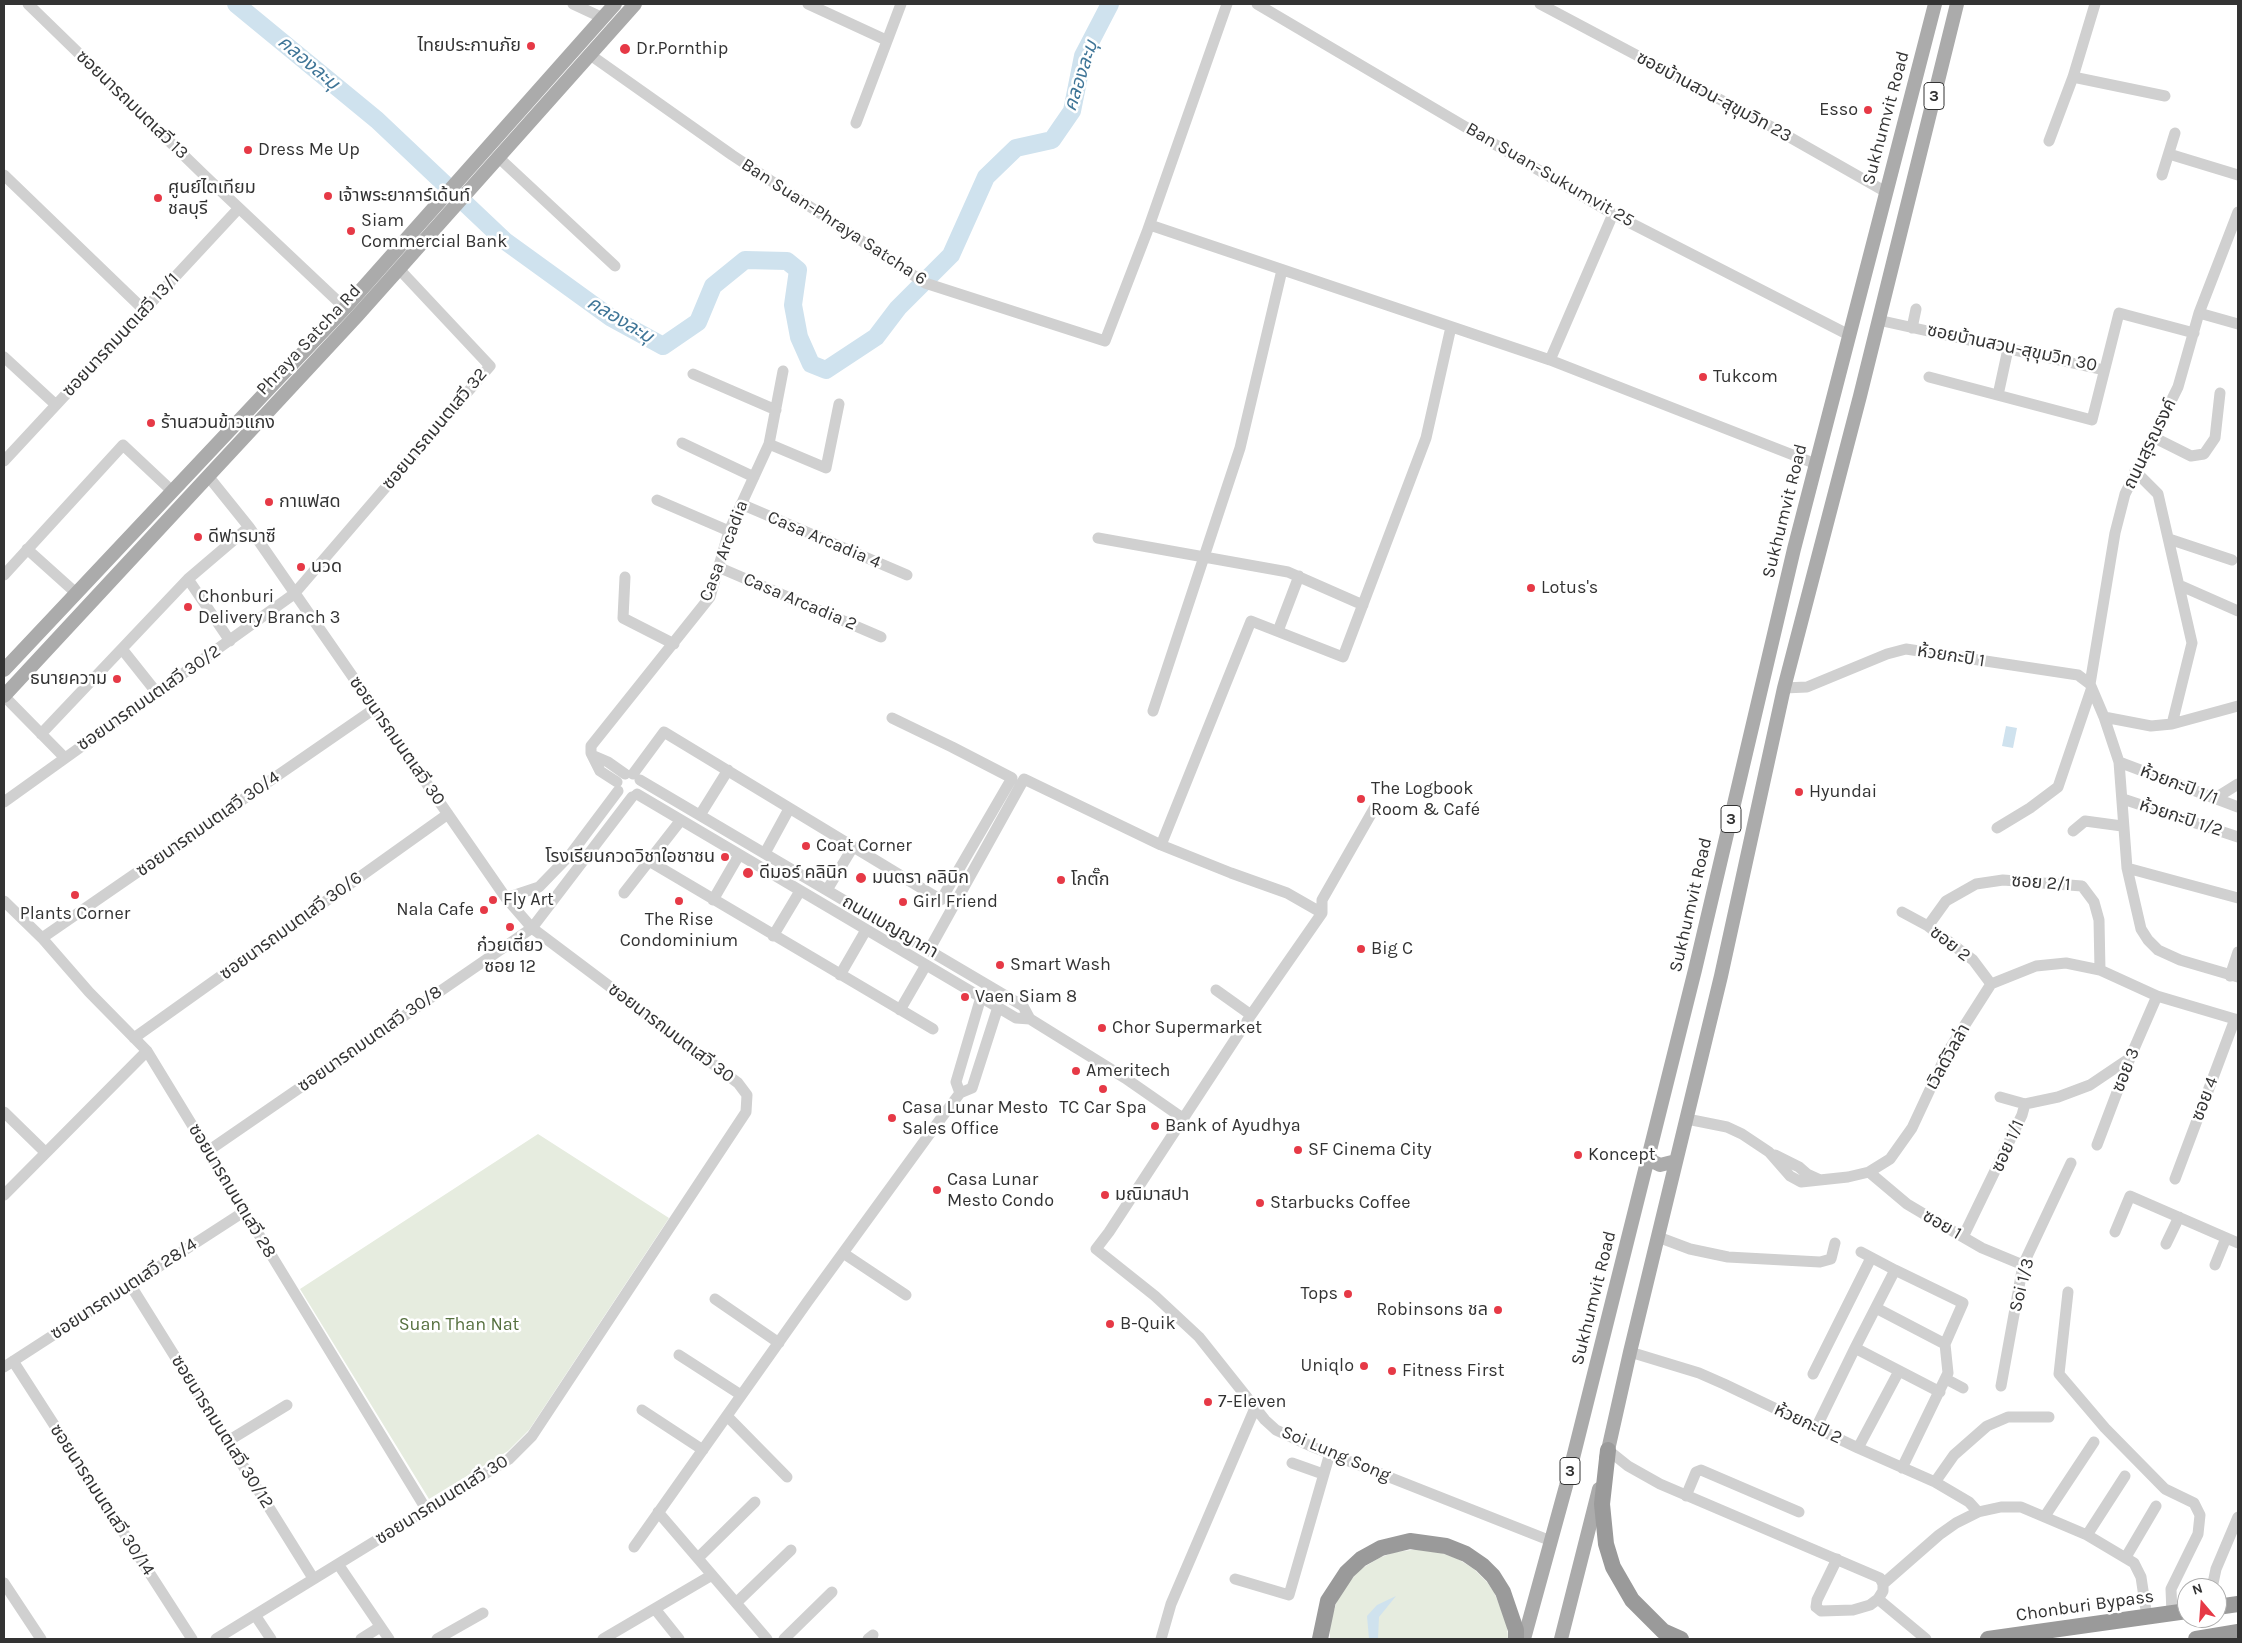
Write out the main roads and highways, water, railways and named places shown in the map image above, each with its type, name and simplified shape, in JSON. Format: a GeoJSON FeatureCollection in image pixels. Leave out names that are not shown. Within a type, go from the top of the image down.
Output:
{"type":"FeatureCollection","features":[{"type":"Feature","properties":{"kind":"highway"},"geometry":{"type":"LineString","coordinates":[[1608,1450],[1602,1504],[1606,1544],[1613,1567],[1632,1600],[1664,1631],[1681,1639]]}},
{"type":"Feature","properties":{"kind":"highway"},"geometry":{"type":"LineString","coordinates":[[1320,1639],[1328,1601],[1347,1572],[1361,1559],[1381,1548],[1401,1542],[1419,1541],[1446,1546],[1466,1554],[1493,1576],[1509,1605],[1516,1630],[1516,1639]]}},
{"type":"Feature","properties":{"kind":"highway","name":"Chonburi Bypass"},"geometry":{"type":"LineString","coordinates":[[1988,1639],[2177,1613]]}},
{"type":"Feature","properties":{"kind":"highway"},"geometry":{"type":"LineString","coordinates":[[2196,1639],[2238,1632]]}},
{"type":"Feature","properties":{"kind":"main road","name":"Phraya Satcha Rd"},"geometry":{"type":"LineString","coordinates":[[4,670],[345,308],[615,4]]}},
{"type":"Feature","properties":{"kind":"main road","name":"Phraya Satcha Rd"},"geometry":{"type":"LineString","coordinates":[[4,696],[399,269],[635,4]]}},
{"type":"Feature","properties":{"kind":"main road","name":"Sukhumvit Road"},"geometry":{"type":"LineString","coordinates":[[1524,1639],[1551,1541],[1648,1155],[1816,464],[1935,4]]}},
{"type":"Feature","properties":{"kind":"main road","name":"3"},"geometry":{"type":"LineString","coordinates":[[1561,1639],[1721,976],[1784,688],[1957,4]]}},
{"type":"Feature","properties":{"kind":"main road"},"geometry":{"type":"LineString","coordinates":[[1888,188],[1910,189]]}},
{"type":"Feature","properties":{"kind":"main road"},"geometry":{"type":"LineString","coordinates":[[1648,1155],[1652,1161],[1660,1165],[1676,1161]]}},
{"type":"Feature","properties":{"kind":"water"},"geometry":{"type":"Polygon","coordinates":[[[2006,726],[2017,728],[2013,748],[2002,746],[2006,726]]]}},
{"type":"Feature","properties":{"kind":"water"},"geometry":{"type":"Polygon","coordinates":[[[1396,1596],[1379,1617],[1378,1639],[1369,1639],[1367,1616],[1377,1605],[1396,1596]]]}},
{"type":"Feature","properties":{"kind":"waterway","name":"คลองละมุ"},"geometry":{"type":"LineString","coordinates":[[236,4],[377,120],[505,241],[610,317],[663,346],[698,322],[713,286],[745,260],[787,261],[798,270],[793,305],[799,337],[811,364],[826,370],[876,337],[898,308],[951,255],[986,177],[1016,148],[1052,140],[1072,111],[1083,56],[1110,4]]}},
{"type":"Feature","properties":{"kind":"place","name":"ไทยประกานภัย"},"geometry":{"type":"Point","coordinates":[531,46]}},
{"type":"Feature","properties":{"kind":"place","name":"Dr.Pornthip"},"geometry":{"type":"Point","coordinates":[625,49]}},
{"type":"Feature","properties":{"kind":"place","name":"Esso"},"geometry":{"type":"Point","coordinates":[1868,110]}},
{"type":"Feature","properties":{"kind":"place","name":"Dress Me Up"},"geometry":{"type":"Point","coordinates":[248,150]}},
{"type":"Feature","properties":{"kind":"place","name":"เจ้าพระยาการ์เด้นท์"},"geometry":{"type":"Point","coordinates":[328,196]}},
{"type":"Feature","properties":{"kind":"place","name":"ศูนย์ไตเทียม ชลบุรี"},"geometry":{"type":"Point","coordinates":[158,198]}},
{"type":"Feature","properties":{"kind":"place","name":"Siam Commercial Bank"},"geometry":{"type":"Point","coordinates":[351,231]}},
{"type":"Feature","properties":{"kind":"place","name":"Tukcom"},"geometry":{"type":"Point","coordinates":[1703,377]}},
{"type":"Feature","properties":{"kind":"place","name":"ร้านสวนข้าวแกง"},"geometry":{"type":"Point","coordinates":[151,423]}},
{"type":"Feature","properties":{"kind":"place","name":"กาแฟสด"},"geometry":{"type":"Point","coordinates":[269,502]}},
{"type":"Feature","properties":{"kind":"place","name":"ดีฟารมาซี"},"geometry":{"type":"Point","coordinates":[198,537]}},
{"type":"Feature","properties":{"kind":"place","name":"นวด"},"geometry":{"type":"Point","coordinates":[301,567]}},
{"type":"Feature","properties":{"kind":"place","name":"Lotus's"},"geometry":{"type":"Point","coordinates":[1531,588]}},
{"type":"Feature","properties":{"kind":"place","name":"Chonburi Delivery Branch 3"},"geometry":{"type":"Point","coordinates":[188,607]}},
{"type":"Feature","properties":{"kind":"place","name":"ธนายความ"},"geometry":{"type":"Point","coordinates":[117,679]}},
{"type":"Feature","properties":{"kind":"place","name":"Hyundai"},"geometry":{"type":"Point","coordinates":[1799,792]}},
{"type":"Feature","properties":{"kind":"place","name":"The Logbook Room & Café"},"geometry":{"type":"Point","coordinates":[1361,799]}},
{"type":"Feature","properties":{"kind":"place","name":"Coat Corner"},"geometry":{"type":"Point","coordinates":[806,846]}},
{"type":"Feature","properties":{"kind":"place","name":"โรงเรียนกวดวิชาใอชาชน"},"geometry":{"type":"Point","coordinates":[725,857]}},
{"type":"Feature","properties":{"kind":"place","name":"ดีมอร์ คลินิก"},"geometry":{"type":"Point","coordinates":[748,873]}},
{"type":"Feature","properties":{"kind":"place","name":"มนตรา คลินิก"},"geometry":{"type":"Point","coordinates":[861,878]}},
{"type":"Feature","properties":{"kind":"place","name":"โกตั๊ก"},"geometry":{"type":"Point","coordinates":[1061,880]}},
{"type":"Feature","properties":{"kind":"place","name":"Plants Corner"},"geometry":{"type":"Point","coordinates":[75,895]}},
{"type":"Feature","properties":{"kind":"place","name":"Fly Art"},"geometry":{"type":"Point","coordinates":[493,900]}},
{"type":"Feature","properties":{"kind":"place","name":"The Rise Condominium"},"geometry":{"type":"Point","coordinates":[679,901]}},
{"type":"Feature","properties":{"kind":"place","name":"Girl Friend"},"geometry":{"type":"Point","coordinates":[903,902]}},
{"type":"Feature","properties":{"kind":"place","name":"Nala Cafe"},"geometry":{"type":"Point","coordinates":[484,910]}},
{"type":"Feature","properties":{"kind":"place","name":"ก๋วยเตี๋ยว ซอย 12"},"geometry":{"type":"Point","coordinates":[510,927]}},
{"type":"Feature","properties":{"kind":"place","name":"Big C"},"geometry":{"type":"Point","coordinates":[1361,949]}},
{"type":"Feature","properties":{"kind":"place","name":"Smart Wash"},"geometry":{"type":"Point","coordinates":[1000,965]}},
{"type":"Feature","properties":{"kind":"place","name":"Vaen Siam 8"},"geometry":{"type":"Point","coordinates":[965,997]}},
{"type":"Feature","properties":{"kind":"place","name":"Chor Supermarket"},"geometry":{"type":"Point","coordinates":[1102,1028]}},
{"type":"Feature","properties":{"kind":"place","name":"Ameritech"},"geometry":{"type":"Point","coordinates":[1076,1071]}},
{"type":"Feature","properties":{"kind":"place","name":"TC Car Spa"},"geometry":{"type":"Point","coordinates":[1103,1089]}},
{"type":"Feature","properties":{"kind":"place","name":"Casa Lunar Mesto Sales Office"},"geometry":{"type":"Point","coordinates":[892,1118]}},
{"type":"Feature","properties":{"kind":"place","name":"Bank of Ayudhya"},"geometry":{"type":"Point","coordinates":[1155,1126]}},
{"type":"Feature","properties":{"kind":"place","name":"SF Cinema City"},"geometry":{"type":"Point","coordinates":[1298,1150]}},
{"type":"Feature","properties":{"kind":"place","name":"Koncept"},"geometry":{"type":"Point","coordinates":[1578,1155]}},
{"type":"Feature","properties":{"kind":"place","name":"Casa Lunar Mesto Condo"},"geometry":{"type":"Point","coordinates":[937,1190]}},
{"type":"Feature","properties":{"kind":"place","name":"มณิมาสปา"},"geometry":{"type":"Point","coordinates":[1105,1195]}},
{"type":"Feature","properties":{"kind":"place","name":"Starbucks Coffee"},"geometry":{"type":"Point","coordinates":[1260,1203]}},
{"type":"Feature","properties":{"kind":"place","name":"Tops"},"geometry":{"type":"Point","coordinates":[1348,1294]}},
{"type":"Feature","properties":{"kind":"place","name":"Robinsons ชล"},"geometry":{"type":"Point","coordinates":[1498,1310]}},
{"type":"Feature","properties":{"kind":"place","name":"B-Quik"},"geometry":{"type":"Point","coordinates":[1110,1324]}},
{"type":"Feature","properties":{"kind":"place","name":"Uniqlo"},"geometry":{"type":"Point","coordinates":[1364,1366]}},
{"type":"Feature","properties":{"kind":"place","name":"Fitness First"},"geometry":{"type":"Point","coordinates":[1392,1371]}},
{"type":"Feature","properties":{"kind":"place","name":"7-Eleven"},"geometry":{"type":"Point","coordinates":[1208,1402]}},
{"type":"Feature","properties":{"kind":"park label","name":"Suan Than Nat"},"geometry":{"type":"Point","coordinates":[459,1325]}}]}
